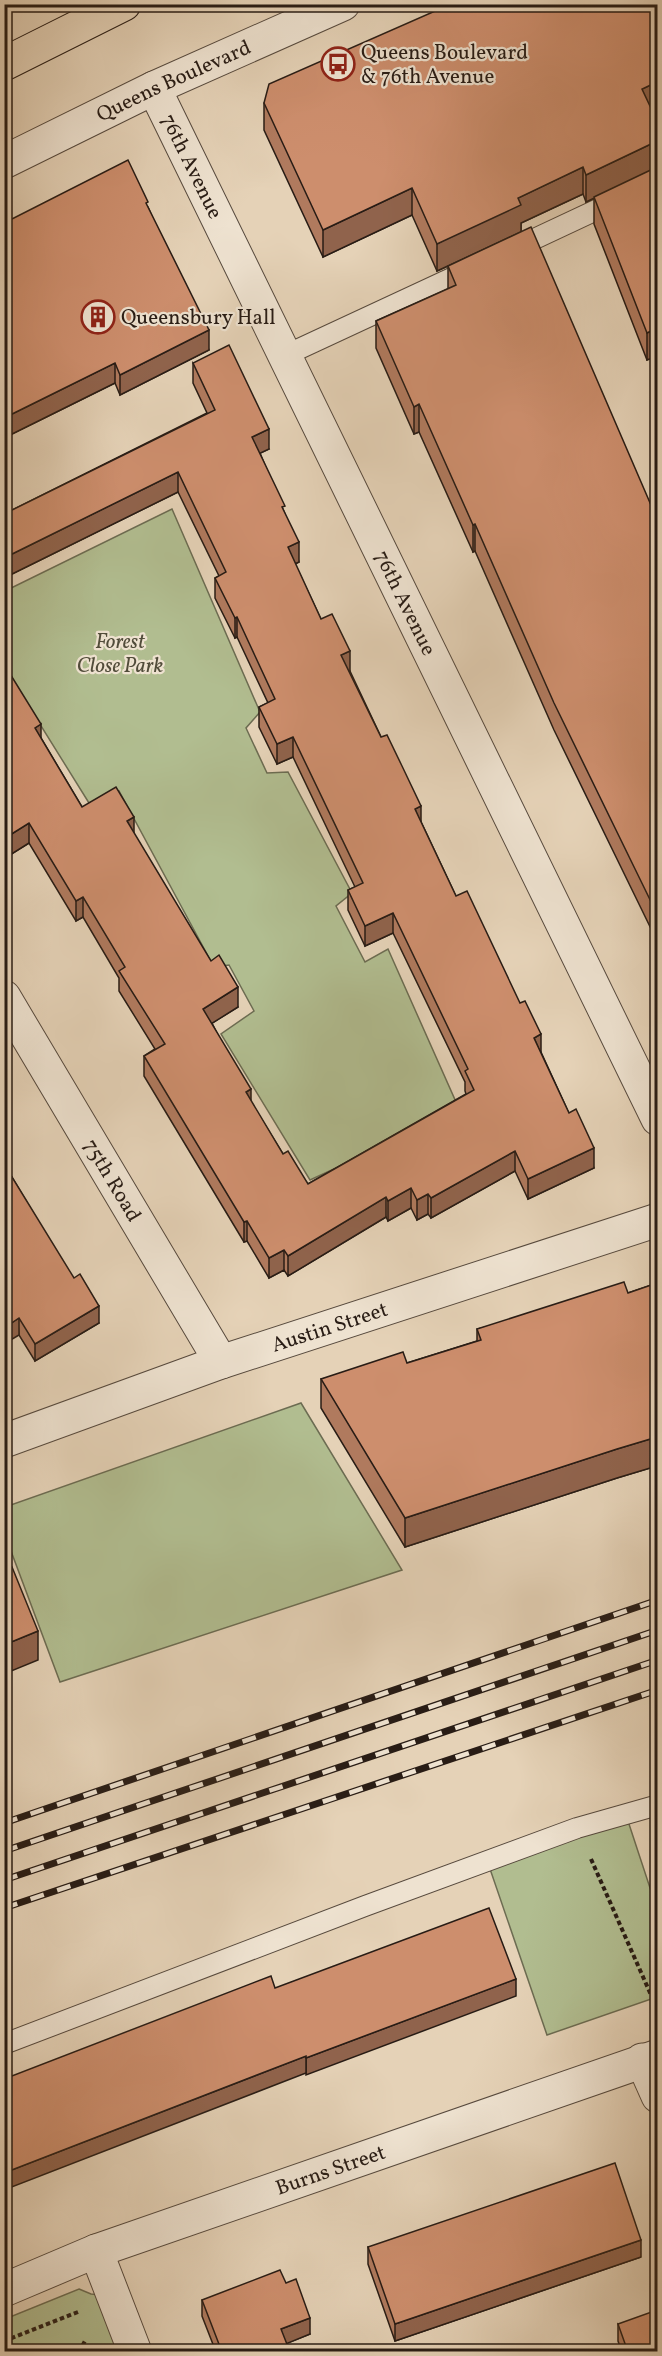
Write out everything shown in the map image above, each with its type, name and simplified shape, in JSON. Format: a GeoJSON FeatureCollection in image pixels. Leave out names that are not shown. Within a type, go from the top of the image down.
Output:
{"type":"FeatureCollection","features":[{"type":"Feature","properties":{"kind":"main road"},"geometry":{"type":"LineString","coordinates":[[4,64],[124,4]]}},
{"type":"Feature","properties":{"kind":"street","name":"Queens Boulevard"},"geometry":{"type":"LineString","coordinates":[[4,162],[154,88],[343,4]]}},
{"type":"Feature","properties":{"kind":"street","name":"76th Avenue"},"geometry":{"type":"LineString","coordinates":[[154,88],[657,1119]]}},
{"type":"Feature","properties":{"kind":"street","name":"75th Road"},"geometry":{"type":"LineString","coordinates":[[4,997],[221,1362]]}},
{"type":"Feature","properties":{"kind":"street","name":"Austin Street"},"geometry":{"type":"LineString","coordinates":[[4,1441],[221,1362],[657,1220]]}},
{"type":"Feature","properties":{"kind":"street"},"geometry":{"type":"LineString","coordinates":[[650,2058],[657,2096]]}},
{"type":"Feature","properties":{"kind":"street","name":"Burns Street"},"geometry":{"type":"LineString","coordinates":[[4,2290],[96,2251],[650,2058]]}},
{"type":"Feature","properties":{"kind":"street"},"geometry":{"type":"LineString","coordinates":[[96,2251],[135,2352]]}},
{"type":"Feature","properties":{"kind":"lane"},"geometry":{"type":"LineString","coordinates":[[286,355],[657,181]]}},
{"type":"Feature","properties":{"kind":"lane"},"geometry":{"type":"LineString","coordinates":[[4,2044],[365,1905],[577,1828],[657,1805]]}},
{"type":"Feature","properties":{"kind":"path"},"geometry":{"type":"LineString","coordinates":[[577,1828],[651,1995],[657,2003]]}},
{"type":"Feature","properties":{"kind":"path"},"geometry":{"type":"LineString","coordinates":[[4,2341],[78,2312]]}},
{"type":"Feature","properties":{"kind":"green space","name":"Forest Close Park"},"geometry":{"type":"Polygon","coordinates":[[[172,509],[260,712],[246,728],[267,773],[288,772],[352,893],[336,906],[365,962],[388,949],[460,1111],[310,1180],[221,1034],[254,1011],[229,965],[214,967],[119,791],[89,803],[5,668],[5,591],[172,509]]]}},
{"type":"Feature","properties":{"kind":"green space"},"geometry":{"type":"Polygon","coordinates":[[[301,1403],[402,1570],[60,1682],[5,1535],[5,1507],[301,1403]]]}},
{"type":"Feature","properties":{"kind":"green space"},"geometry":{"type":"Polygon","coordinates":[[[627,1818],[657,1909],[657,1997],[547,2035],[489,1866],[627,1818]]]}},
{"type":"Feature","properties":{"kind":"green space"},"geometry":{"type":"Polygon","coordinates":[[[79,2289],[91,2294],[113,2296],[132,2352],[5,2352],[5,2319],[79,2289]]]}},
{"type":"Feature","properties":{"kind":"building"},"geometry":{"type":"Polygon","coordinates":[[[451,4],[657,4],[657,82],[642,89],[657,121],[657,142],[586,175],[583,167],[518,198],[521,205],[437,244],[412,188],[323,230],[264,103],[269,84],[451,4]]]}},
{"type":"Feature","properties":{"kind":"building","name":"Queensbury Hall"},"geometry":{"type":"Polygon","coordinates":[[[128,160],[148,202],[146,203],[209,330],[120,375],[115,363],[4,418],[4,223],[128,160]]]}},
{"type":"Feature","properties":{"kind":"building"},"geometry":{"type":"Polygon","coordinates":[[[657,167],[657,328],[647,333],[594,197],[657,167]]]}},
{"type":"Feature","properties":{"kind":"building"},"geometry":{"type":"Polygon","coordinates":[[[531,227],[657,519],[657,914],[554,703],[419,404],[414,407],[376,321],[456,285],[448,266],[531,227]]]}},
{"type":"Feature","properties":{"kind":"building"},"geometry":{"type":"Polygon","coordinates":[[[229,345],[269,429],[252,437],[285,506],[282,507],[299,542],[288,547],[321,619],[332,614],[350,651],[341,655],[381,737],[387,735],[402,766],[421,806],[415,809],[456,896],[467,891],[520,1003],[525,1001],[541,1034],[534,1038],[569,1113],[576,1109],[594,1148],[528,1179],[515,1151],[431,1198],[428,1194],[417,1200],[411,1188],[388,1201],[386,1197],[288,1256],[284,1250],[269,1258],[247,1221],[244,1222],[144,1056],[165,1044],[119,971],[125,967],[83,897],[76,901],[29,823],[10,835],[4,826],[4,664],[41,724],[35,728],[82,807],[116,787],[134,817],[127,821],[211,961],[219,955],[238,987],[203,1009],[251,1089],[246,1092],[283,1154],[288,1151],[308,1184],[474,1090],[465,1071],[468,1069],[393,913],[365,926],[348,890],[363,883],[293,737],[277,744],[259,707],[275,699],[237,617],[235,618],[215,578],[226,572],[178,472],[4,558],[4,514],[215,410],[193,363],[229,345]]]}},
{"type":"Feature","properties":{"kind":"building"},"geometry":{"type":"Polygon","coordinates":[[[4,1164],[74,1278],[80,1274],[99,1306],[35,1344],[19,1318],[4,1328],[4,1164]]]}},
{"type":"Feature","properties":{"kind":"building"},"geometry":{"type":"Polygon","coordinates":[[[624,1282],[628,1293],[657,1283],[657,1437],[405,1518],[321,1379],[403,1352],[407,1363],[481,1340],[477,1329],[624,1282]]]}},
{"type":"Feature","properties":{"kind":"building"},"geometry":{"type":"Polygon","coordinates":[[[12,1567],[38,1631],[4,1645],[4,1570],[12,1567]]]}},
{"type":"Feature","properties":{"kind":"building"},"geometry":{"type":"Polygon","coordinates":[[[489,1908],[516,1979],[306,2058],[306,2056],[4,2173],[4,2079],[271,1976],[275,1988],[489,1908]]]}},
{"type":"Feature","properties":{"kind":"building"},"geometry":{"type":"Polygon","coordinates":[[[615,2163],[641,2240],[395,2324],[368,2247],[615,2163]]]}},
{"type":"Feature","properties":{"kind":"building"},"geometry":{"type":"Polygon","coordinates":[[[280,2270],[286,2283],[296,2279],[310,2318],[281,2329],[290,2352],[222,2352],[202,2300],[280,2270]]]}},
{"type":"Feature","properties":{"kind":"building"},"geometry":{"type":"Polygon","coordinates":[[[657,2310],[657,2352],[628,2352],[618,2324],[657,2310]]]}},
{"type":"Feature","properties":{"kind":"railway"},"geometry":{"type":"LineString","coordinates":[[4,1823],[658,1600]]}},
{"type":"Feature","properties":{"kind":"railway"},"geometry":{"type":"LineString","coordinates":[[4,1851],[658,1630]]}},
{"type":"Feature","properties":{"kind":"railway"},"geometry":{"type":"LineString","coordinates":[[4,1880],[658,1660]]}},
{"type":"Feature","properties":{"kind":"railway"},"geometry":{"type":"LineString","coordinates":[[4,1908],[658,1690]]}},
{"type":"Feature","properties":{"kind":"place","name":"Queens Boulevard & 76th Avenue"},"geometry":{"type":"Point","coordinates":[338,64]}},
{"type":"Feature","properties":{"kind":"place","name":"Queensbury Hall"},"geometry":{"type":"Point","coordinates":[98,317]}}]}
